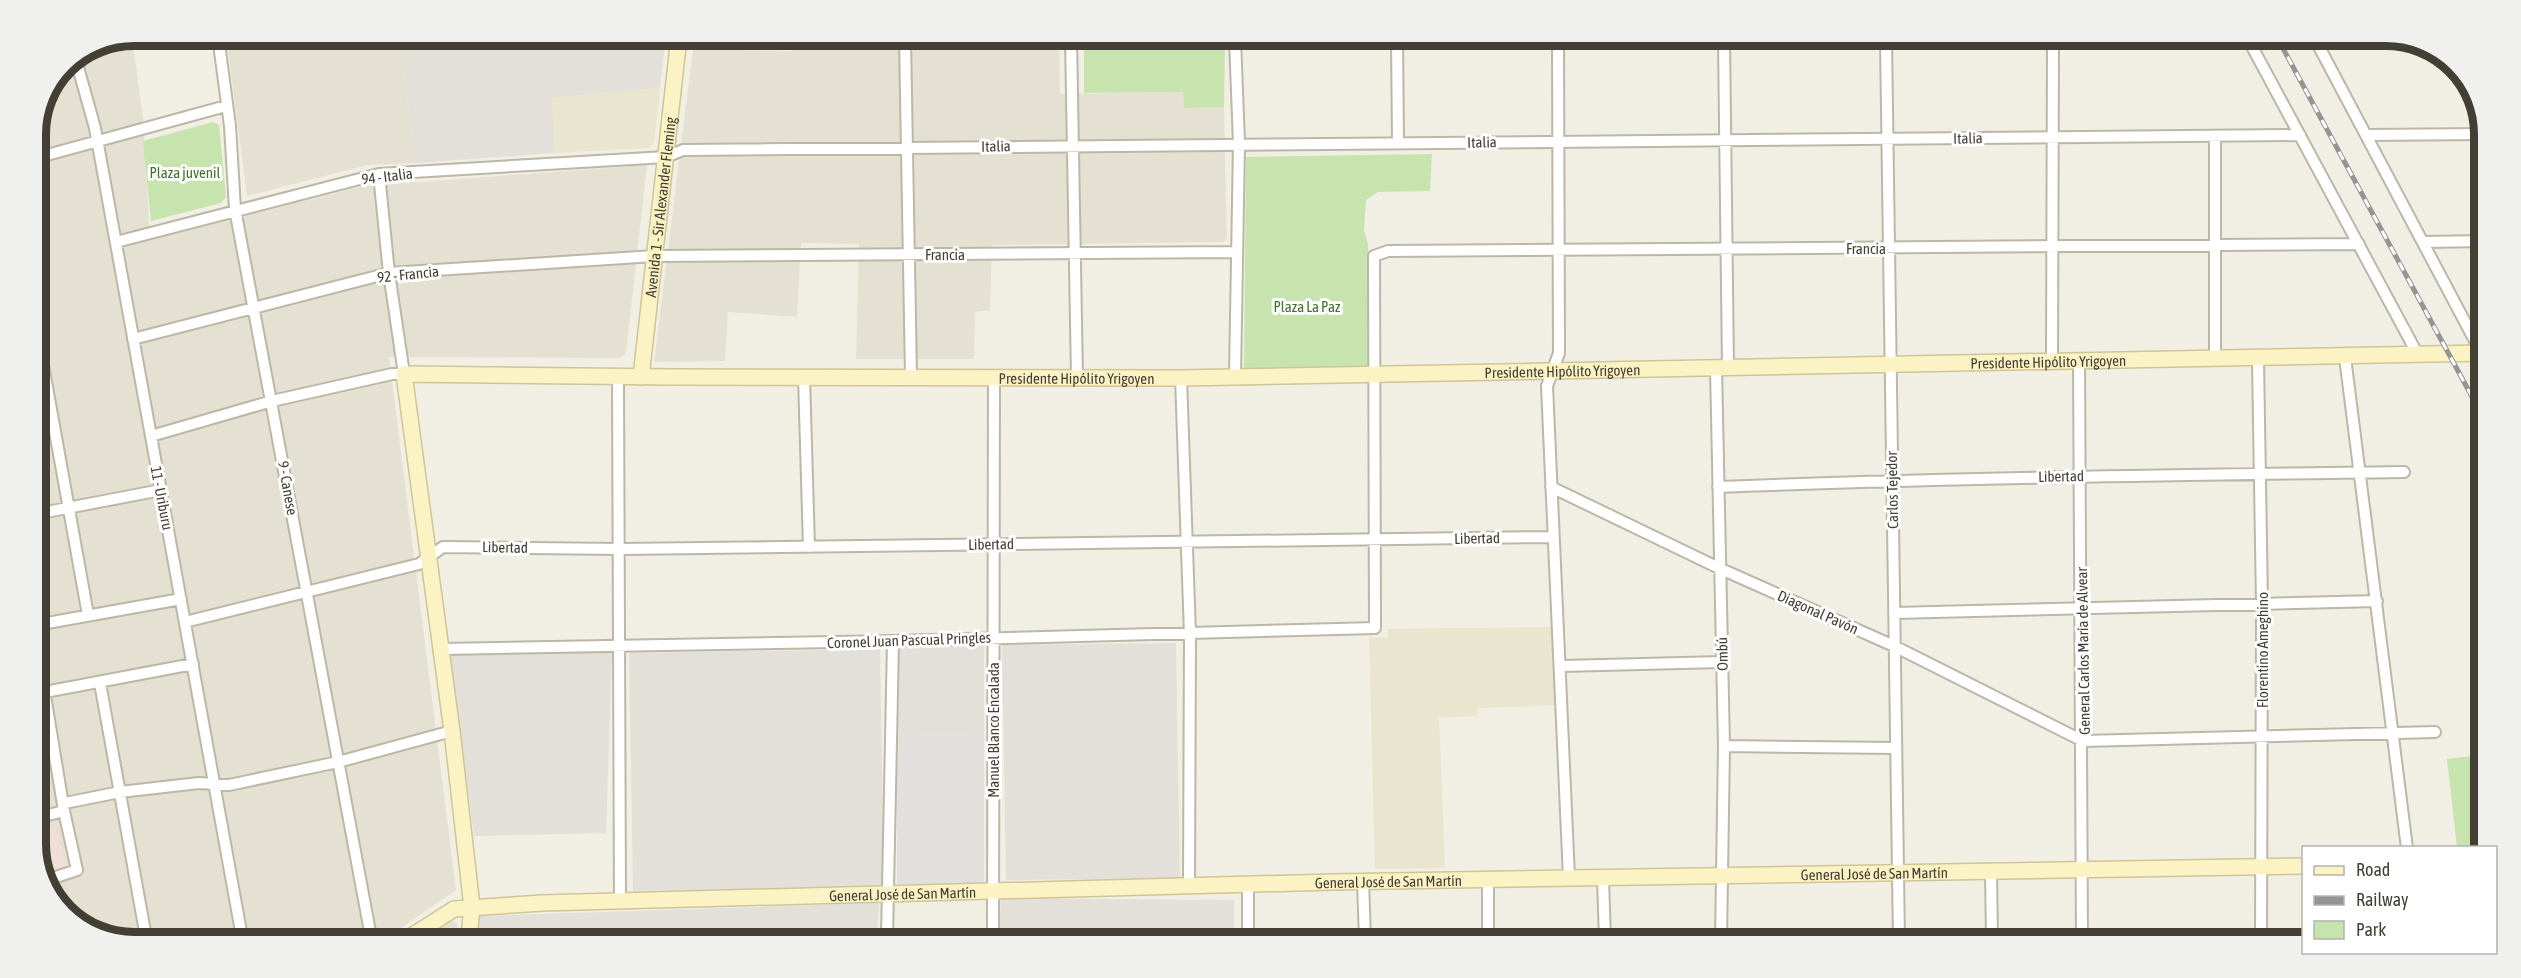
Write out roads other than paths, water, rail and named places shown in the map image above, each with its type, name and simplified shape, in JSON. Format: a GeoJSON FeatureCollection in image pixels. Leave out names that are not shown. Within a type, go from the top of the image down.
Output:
{"type":"FeatureCollection","features":[{"type":"Feature","properties":{"kind":"street","name":"9 - Canese"},"geometry":{"type":"LineString","coordinates":[[219,46],[235,209],[370,932]]}},
{"type":"Feature","properties":{"kind":"street","name":"Avenida 1 - Sir Alexander Fleming"},"geometry":{"type":"LineString","coordinates":[[641,376],[678,46]]}},
{"type":"Feature","properties":{"kind":"street"},"geometry":{"type":"LineString","coordinates":[[905,46],[910,376]]}},
{"type":"Feature","properties":{"kind":"street"},"geometry":{"type":"LineString","coordinates":[[1071,46],[1075,145],[1077,378]]}},
{"type":"Feature","properties":{"kind":"street"},"geometry":{"type":"LineString","coordinates":[[1235,46],[1239,144],[1235,376]]}},
{"type":"Feature","properties":{"kind":"street"},"geometry":{"type":"LineString","coordinates":[[1397,46],[1398,143]]}},
{"type":"Feature","properties":{"kind":"street"},"geometry":{"type":"LineString","coordinates":[[1558,46],[1559,353],[1547,386],[1569,878]]}},
{"type":"Feature","properties":{"kind":"street","name":"Ombú"},"geometry":{"type":"LineString","coordinates":[[1721,932],[1724,876],[1724,747],[1718,487],[1728,249],[1724,46]]}},
{"type":"Feature","properties":{"kind":"street","name":"Carlos Tejedor"},"geometry":{"type":"LineString","coordinates":[[1886,46],[1899,932]]}},
{"type":"Feature","properties":{"kind":"street"},"geometry":{"type":"LineString","coordinates":[[2052,361],[2053,46]]}},
{"type":"Feature","properties":{"kind":"street"},"geometry":{"type":"LineString","coordinates":[[2252,46],[2418,355]]}},
{"type":"Feature","properties":{"kind":"street"},"geometry":{"type":"LineString","coordinates":[[2319,46],[2474,337]]}},
{"type":"Feature","properties":{"kind":"street","name":"11 - Uriburu"},"geometry":{"type":"LineString","coordinates":[[78,67],[97,142],[116,242],[241,932]]}},
{"type":"Feature","properties":{"kind":"street"},"geometry":{"type":"LineString","coordinates":[[46,156],[226,106]]}},
{"type":"Feature","properties":{"kind":"street"},"geometry":{"type":"LineString","coordinates":[[2367,135],[2474,134]]}},
{"type":"Feature","properties":{"kind":"street","name":"Italia"},"geometry":{"type":"LineString","coordinates":[[666,157],[683,150],[2300,135]]}},
{"type":"Feature","properties":{"kind":"street"},"geometry":{"type":"LineString","coordinates":[[2215,358],[2216,136]]}},
{"type":"Feature","properties":{"kind":"street","name":"94 - Italia"},"geometry":{"type":"LineString","coordinates":[[116,242],[235,209],[379,174],[666,157]]}},
{"type":"Feature","properties":{"kind":"street"},"geometry":{"type":"LineString","coordinates":[[379,174],[389,273],[431,556],[452,731],[472,907],[470,932]]}},
{"type":"Feature","properties":{"kind":"street"},"geometry":{"type":"LineString","coordinates":[[2424,242],[2474,241]]}},
{"type":"Feature","properties":{"kind":"street","name":"Francia"},"geometry":{"type":"LineString","coordinates":[[1374,373],[1374,256],[1388,251],[2358,244]]}},
{"type":"Feature","properties":{"kind":"street","name":"Francia"},"geometry":{"type":"LineString","coordinates":[[655,256],[1236,252]]}},
{"type":"Feature","properties":{"kind":"street","name":"92 - Francia"},"geometry":{"type":"LineString","coordinates":[[133,339],[389,273],[655,256]]}},
{"type":"Feature","properties":{"kind":"street","name":"Presidente Hipólito Yrigoyen"},"geometry":{"type":"LineString","coordinates":[[404,374],[618,377],[1181,378],[1891,363],[2474,354]]}},
{"type":"Feature","properties":{"kind":"street"},"geometry":{"type":"LineString","coordinates":[[2345,357],[2407,846]]}},
{"type":"Feature","properties":{"kind":"street","name":"Florentino Ameghino"},"geometry":{"type":"LineString","coordinates":[[2258,359],[2258,476],[2262,605],[2261,932]]}},
{"type":"Feature","properties":{"kind":"street","name":"General Carlos María de Alvear"},"geometry":{"type":"LineString","coordinates":[[2079,360],[2083,741],[2082,932]]}},
{"type":"Feature","properties":{"kind":"street"},"geometry":{"type":"LineString","coordinates":[[1374,373],[1376,539]]}},
{"type":"Feature","properties":{"kind":"street"},"geometry":{"type":"LineString","coordinates":[[151,436],[272,401],[392,374],[404,374]]}},
{"type":"Feature","properties":{"kind":"street"},"geometry":{"type":"LineString","coordinates":[[618,377],[620,901]]}},
{"type":"Feature","properties":{"kind":"street"},"geometry":{"type":"LineString","coordinates":[[804,377],[809,547]]}},
{"type":"Feature","properties":{"kind":"street","name":"Manuel Blanco Encalada"},"geometry":{"type":"LineString","coordinates":[[993,932],[994,377]]}},
{"type":"Feature","properties":{"kind":"street"},"geometry":{"type":"LineString","coordinates":[[1181,378],[1190,634],[1189,886]]}},
{"type":"Feature","properties":{"kind":"street"},"geometry":{"type":"LineString","coordinates":[[46,381],[88,615]]}},
{"type":"Feature","properties":{"kind":"street","name":"Libertad"},"geometry":{"type":"LineString","coordinates":[[1718,487],[2080,475],[2258,476],[2404,472]]}},
{"type":"Feature","properties":{"kind":"street","name":"Diagonal Pavón"},"geometry":{"type":"LineString","coordinates":[[1551,487],[1721,569],[1894,646],[2083,741]]}},
{"type":"Feature","properties":{"kind":"street"},"geometry":{"type":"LineString","coordinates":[[47,512],[161,490]]}},
{"type":"Feature","properties":{"kind":"street","name":"Libertad"},"geometry":{"type":"LineString","coordinates":[[185,622],[419,564],[443,547],[620,549],[1553,537]]}},
{"type":"Feature","properties":{"kind":"street","name":"Coronel Juan Pascual Pringles"},"geometry":{"type":"LineString","coordinates":[[442,649],[893,641],[1375,628],[1376,539]]}},
{"type":"Feature","properties":{"kind":"street"},"geometry":{"type":"LineString","coordinates":[[47,623],[181,599]]}},
{"type":"Feature","properties":{"kind":"street"},"geometry":{"type":"LineString","coordinates":[[1894,613],[2377,602]]}},
{"type":"Feature","properties":{"kind":"street"},"geometry":{"type":"LineString","coordinates":[[887,932],[893,641]]}},
{"type":"Feature","properties":{"kind":"street"},"geometry":{"type":"LineString","coordinates":[[1561,666],[1722,662]]}},
{"type":"Feature","properties":{"kind":"street"},"geometry":{"type":"LineString","coordinates":[[47,692],[193,664]]}},
{"type":"Feature","properties":{"kind":"street"},"geometry":{"type":"LineString","coordinates":[[100,683],[145,932]]}},
{"type":"Feature","properties":{"kind":"street"},"geometry":{"type":"LineString","coordinates":[[47,703],[77,870],[53,878]]}},
{"type":"Feature","properties":{"kind":"street"},"geometry":{"type":"LineString","coordinates":[[47,814],[120,792],[199,783],[229,785],[338,762],[452,731]]}},
{"type":"Feature","properties":{"kind":"street"},"geometry":{"type":"LineString","coordinates":[[2083,741],[2435,732]]}},
{"type":"Feature","properties":{"kind":"street"},"geometry":{"type":"LineString","coordinates":[[1724,747],[1896,748]]}},
{"type":"Feature","properties":{"kind":"street","name":"General José de San Martín"},"geometry":{"type":"LineString","coordinates":[[417,932],[449,910],[620,901],[1488,879],[2302,866]]}},
{"type":"Feature","properties":{"kind":"street"},"geometry":{"type":"LineString","coordinates":[[1991,871],[1992,932]]}},
{"type":"Feature","properties":{"kind":"street"},"geometry":{"type":"LineString","coordinates":[[1604,878],[1605,932]]}},
{"type":"Feature","properties":{"kind":"street"},"geometry":{"type":"LineString","coordinates":[[1488,879],[1488,932]]}},
{"type":"Feature","properties":{"kind":"street"},"geometry":{"type":"LineString","coordinates":[[1363,882],[1365,932]]}},
{"type":"Feature","properties":{"kind":"street"},"geometry":{"type":"LineString","coordinates":[[1248,884],[1248,932]]}},
{"type":"Feature","properties":{"kind":"railway"},"geometry":{"type":"LineString","coordinates":[[2282,46],[2474,400]]}},
{"type":"Feature","properties":{"kind":"park label","name":"Plaza juvenil"},"geometry":{"type":"Point","coordinates":[185,172]}},
{"type":"Feature","properties":{"kind":"park label","name":"Plaza La Paz"},"geometry":{"type":"Point","coordinates":[1307,306]}}]}
